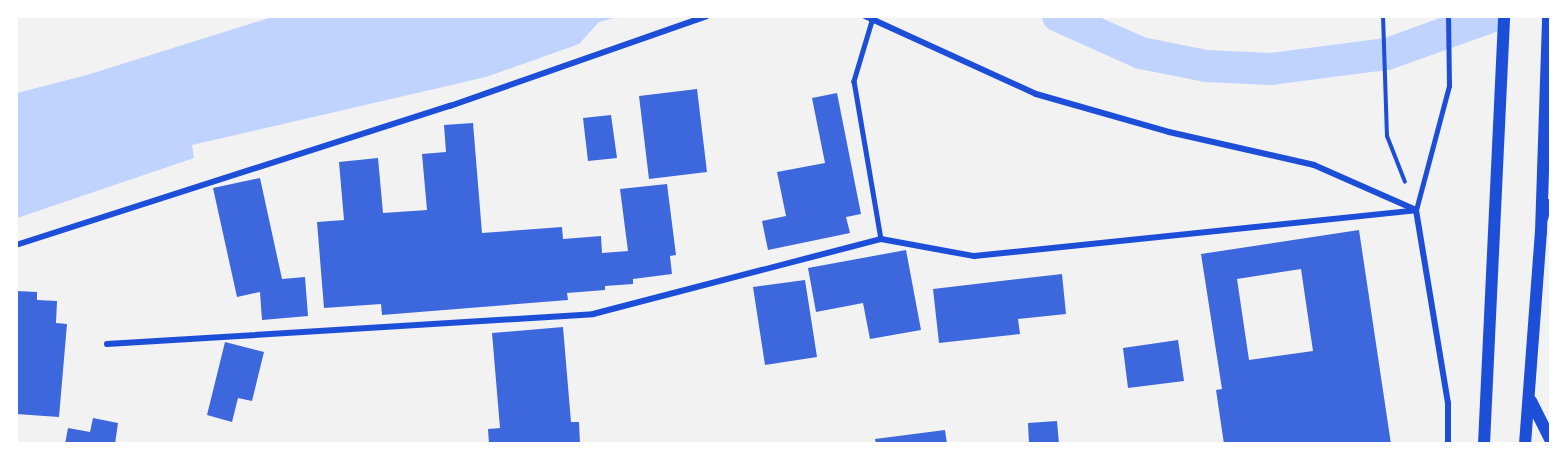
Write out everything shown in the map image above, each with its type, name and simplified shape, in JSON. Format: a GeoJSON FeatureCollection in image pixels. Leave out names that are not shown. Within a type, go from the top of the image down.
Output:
{"type":"FeatureCollection","features":[{"type":"Feature","properties":{"kind":"main road"},"geometry":{"type":"LineString","coordinates":[[1484,444],[1504,16]]}},
{"type":"Feature","properties":{"kind":"main road"},"geometry":{"type":"LineString","coordinates":[[1525,444],[1541,232],[1548,16]]}},
{"type":"Feature","properties":{"kind":"main road"},"geometry":{"type":"LineString","coordinates":[[1529,397],[1536,415],[1551,439]]}},
{"type":"Feature","properties":{"kind":"street"},"geometry":{"type":"LineString","coordinates":[[16,245],[450,106],[707,16]]}},
{"type":"Feature","properties":{"kind":"street"},"geometry":{"type":"LineString","coordinates":[[865,16],[1036,94],[1169,132],[1314,165],[1416,210]]}},
{"type":"Feature","properties":{"kind":"street"},"geometry":{"type":"LineString","coordinates":[[1541,232],[1551,202]]}},
{"type":"Feature","properties":{"kind":"street"},"geometry":{"type":"LineString","coordinates":[[107,344],[593,314],[881,239],[974,256],[1416,210]]}},
{"type":"Feature","properties":{"kind":"street"},"geometry":{"type":"LineString","coordinates":[[1416,210],[1448,403],[1448,444]]}},
{"type":"Feature","properties":{"kind":"lane"},"geometry":{"type":"LineString","coordinates":[[1416,210],[1449,86],[1448,16]]}},
{"type":"Feature","properties":{"kind":"lane"},"geometry":{"type":"LineString","coordinates":[[874,19],[854,81],[881,239]]}},
{"type":"Feature","properties":{"kind":"path"},"geometry":{"type":"LineString","coordinates":[[1383,16],[1387,136],[1416,210]]}},
{"type":"Feature","properties":{"kind":"water"},"geometry":{"type":"Polygon","coordinates":[[[272,17],[618,17],[599,22],[579,44],[486,77],[192,145],[194,158],[17,218],[17,93],[87,75],[272,17]]]}},
{"type":"Feature","properties":{"kind":"building"},"geometry":{"type":"Polygon","coordinates":[[[697,89],[707,172],[649,179],[639,96],[697,89]]]}},
{"type":"Feature","properties":{"kind":"building"},"geometry":{"type":"Polygon","coordinates":[[[837,93],[861,214],[846,217],[850,233],[768,250],[762,221],[786,216],[777,172],[825,163],[812,98],[837,93]]]}},
{"type":"Feature","properties":{"kind":"building"},"geometry":{"type":"Polygon","coordinates":[[[611,115],[617,158],[588,161],[583,118],[611,115]]]}},
{"type":"Feature","properties":{"kind":"building"},"geometry":{"type":"Polygon","coordinates":[[[473,123],[482,233],[562,227],[563,239],[601,236],[602,253],[628,251],[620,189],[667,184],[676,255],[670,256],[672,274],[633,279],[633,284],[605,286],[605,290],[567,293],[568,300],[382,315],[381,304],[324,308],[317,222],[344,220],[339,162],[378,158],[383,213],[427,210],[422,154],[446,152],[444,125],[473,123]]]}},
{"type":"Feature","properties":{"kind":"building"},"geometry":{"type":"Polygon","coordinates":[[[260,178],[282,279],[305,277],[308,316],[262,320],[260,292],[237,297],[213,188],[260,178]]]}},
{"type":"Feature","properties":{"kind":"building"},"geometry":{"type":"Polygon","coordinates":[[[1359,230],[1391,444],[1224,444],[1216,390],[1222,389],[1201,254],[1359,230]],[[1301,269],[1237,279],[1249,360],[1313,351],[1301,269]]]}},
{"type":"Feature","properties":{"kind":"building"},"geometry":{"type":"Polygon","coordinates":[[[906,250],[921,330],[870,339],[863,303],[816,312],[808,268],[906,250]]]}},
{"type":"Feature","properties":{"kind":"building"},"geometry":{"type":"Polygon","coordinates":[[[1062,274],[1066,314],[1018,319],[1020,334],[939,343],[933,289],[1062,274]]]}},
{"type":"Feature","properties":{"kind":"building"},"geometry":{"type":"Polygon","coordinates":[[[805,280],[817,357],[765,365],[753,287],[805,280]]]}},
{"type":"Feature","properties":{"kind":"building"},"geometry":{"type":"Polygon","coordinates":[[[16,291],[37,292],[37,300],[57,301],[56,323],[67,324],[59,417],[16,414],[16,291]]]}},
{"type":"Feature","properties":{"kind":"building"},"geometry":{"type":"Polygon","coordinates":[[[563,327],[571,422],[579,422],[580,444],[489,444],[488,429],[500,428],[492,333],[563,327]]]}},
{"type":"Feature","properties":{"kind":"building"},"geometry":{"type":"Polygon","coordinates":[[[1178,340],[1184,381],[1128,388],[1123,348],[1178,340]]]}},
{"type":"Feature","properties":{"kind":"building"},"geometry":{"type":"Polygon","coordinates":[[[225,342],[264,352],[252,401],[238,398],[232,422],[207,415],[225,342]]]}},
{"type":"Feature","properties":{"kind":"building"},"geometry":{"type":"Polygon","coordinates":[[[93,418],[118,423],[115,444],[65,444],[68,428],[90,432],[93,418]]]}},
{"type":"Feature","properties":{"kind":"building"},"geometry":{"type":"Polygon","coordinates":[[[1057,421],[1059,444],[1029,444],[1028,423],[1057,421]]]}},
{"type":"Feature","properties":{"kind":"building"},"geometry":{"type":"Polygon","coordinates":[[[945,430],[947,444],[876,444],[875,439],[945,430]]]}},
{"type":"Feature","properties":{"kind":"waterway"},"geometry":{"type":"LineString","coordinates":[[1058,16],[1141,53],[1206,66],[1271,69],[1387,54],[1493,16]]}}]}
